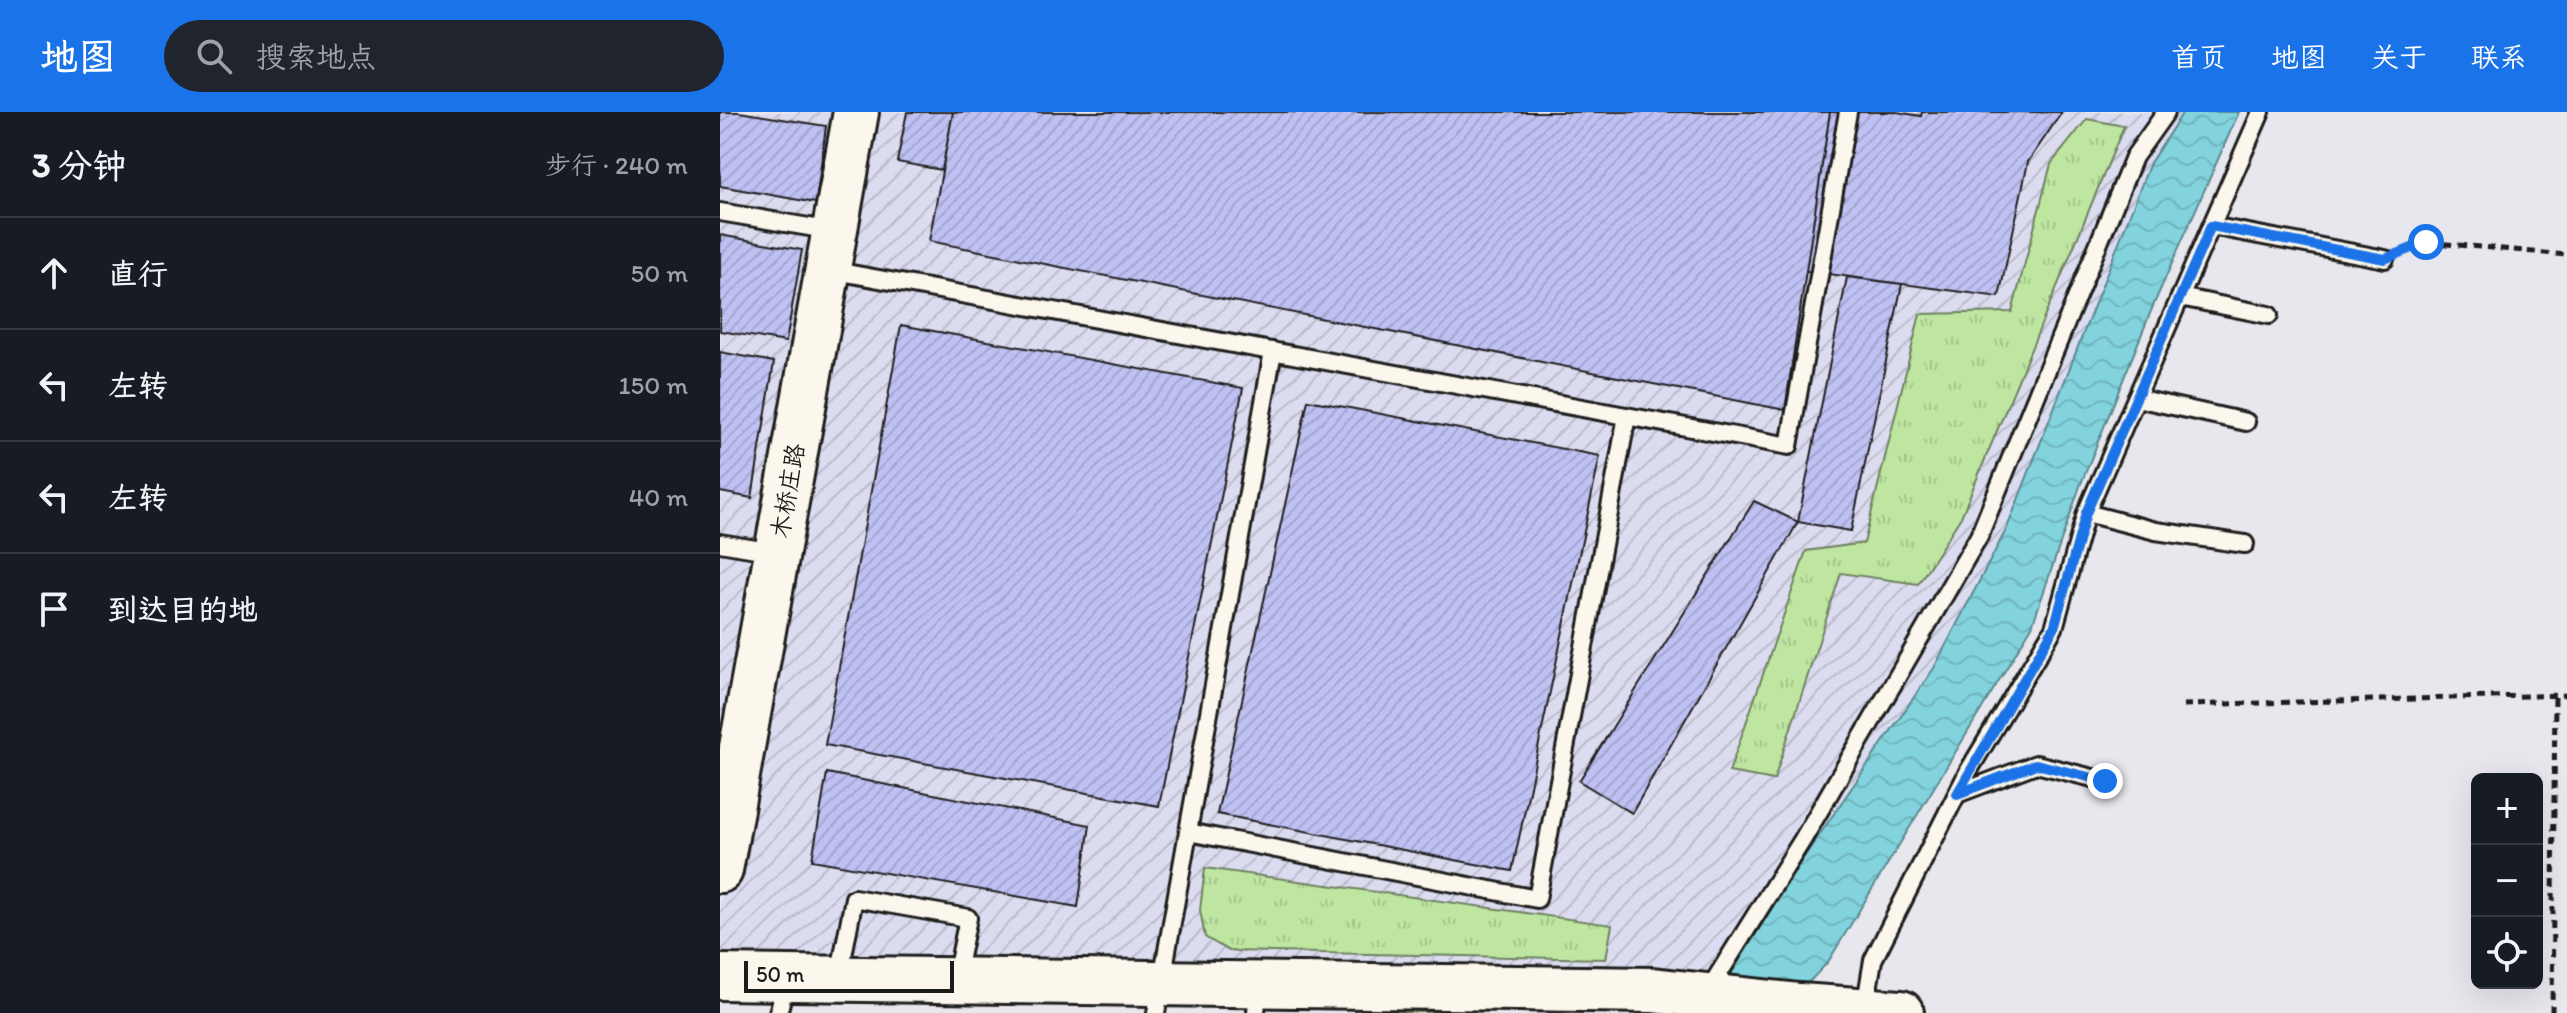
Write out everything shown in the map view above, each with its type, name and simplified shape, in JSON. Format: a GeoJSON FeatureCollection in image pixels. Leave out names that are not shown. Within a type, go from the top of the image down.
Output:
{"type":"FeatureCollection","features":[{"type":"Feature","properties":{"kind":"street","name":"木桥庄路"},"geometry":{"type":"LineString","coordinates":[[720,870],[856,112]]}},
{"type":"Feature","properties":{"kind":"street"},"geometry":{"type":"LineString","coordinates":[[720,977],[783,996],[838,979],[955,981],[1159,998],[1257,999],[1340,993],[1652,990],[1884,1012]]}},
{"type":"Feature","properties":{"kind":"lane"},"geometry":{"type":"LineString","coordinates":[[720,212],[831,250],[1273,351],[1789,446],[1848,112]]}},
{"type":"Feature","properties":{"kind":"lane"},"geometry":{"type":"LineString","coordinates":[[1710,996],[1979,536],[2134,157],[2166,112]]}},
{"type":"Feature","properties":{"kind":"lane"},"geometry":{"type":"LineString","coordinates":[[1884,1012],[1873,960],[1957,794],[2054,628],[2086,513],[2261,112]]}},
{"type":"Feature","properties":{"kind":"lane"},"geometry":{"type":"LineString","coordinates":[[2211,226],[2385,259]]}},
{"type":"Feature","properties":{"kind":"lane"},"geometry":{"type":"LineString","coordinates":[[2180,297],[2269,315]]}},
{"type":"Feature","properties":{"kind":"lane"},"geometry":{"type":"LineString","coordinates":[[1159,998],[1273,351]]}},
{"type":"Feature","properties":{"kind":"lane"},"geometry":{"type":"LineString","coordinates":[[2136,398],[2246,422]]}},
{"type":"Feature","properties":{"kind":"lane"},"geometry":{"type":"LineString","coordinates":[[1188,832],[1537,899],[1627,416]]}},
{"type":"Feature","properties":{"kind":"lane"},"geometry":{"type":"LineString","coordinates":[[2086,513],[2156,531],[2245,544]]}},
{"type":"Feature","properties":{"kind":"lane"},"geometry":{"type":"LineString","coordinates":[[720,543],[777,553]]}},
{"type":"Feature","properties":{"kind":"lane"},"geometry":{"type":"LineString","coordinates":[[1957,794],[2036,764],[2105,781]]}},
{"type":"Feature","properties":{"kind":"lane"},"geometry":{"type":"LineString","coordinates":[[838,979],[854,898],[968,918],[955,981]]}},
{"type":"Feature","properties":{"kind":"path"},"geometry":{"type":"LineString","coordinates":[[2385,259],[2426,242],[2567,255]]}},
{"type":"Feature","properties":{"kind":"path"},"geometry":{"type":"LineString","coordinates":[[2552,1013],[2555,695]]}},
{"type":"Feature","properties":{"kind":"path"},"geometry":{"type":"LineString","coordinates":[[2183,705],[2567,695]]}},
{"type":"Feature","properties":{"kind":"shaded area"},"geometry":{"type":"Polygon","coordinates":[[[720,112],[2214,112],[1993,602],[1745,982],[1629,969],[720,954],[720,112]]]}},
{"type":"Feature","properties":{"kind":"green space"},"geometry":{"type":"Polygon","coordinates":[[[2087,119],[2124,126],[1961,517],[1918,584],[1841,573],[1774,780],[1729,772],[1806,551],[1864,543],[1920,314],[2012,312],[2051,164],[2087,119]]]}},
{"type":"Feature","properties":{"kind":"green space"},"geometry":{"type":"Polygon","coordinates":[[[1205,868],[1612,925],[1606,959],[1229,951],[1205,937],[1200,910],[1205,868]]]}},
{"type":"Feature","properties":{"kind":"green space"},"geometry":{"type":"Polygon","coordinates":[[[1355,1004],[1505,1011],[1354,1013],[1355,1004]]]}},
{"type":"Feature","properties":{"kind":"water"},"geometry":{"type":"Polygon","coordinates":[[[2183,112],[2239,112],[2153,306],[2080,486],[2032,626],[1828,962],[1780,1013],[1707,1013],[1798,866],[1934,668],[2007,528],[2150,163],[2183,112]]]}},
{"type":"Feature","properties":{"kind":"building"},"geometry":{"type":"Polygon","coordinates":[[[720,112],[739,112],[826,126],[816,203],[720,186],[720,112]]]}},
{"type":"Feature","properties":{"kind":"building"},"geometry":{"type":"Polygon","coordinates":[[[907,112],[953,112],[942,170],[897,162],[907,112]]]}},
{"type":"Feature","properties":{"kind":"building"},"geometry":{"type":"Polygon","coordinates":[[[953,112],[1830,112],[1785,410],[929,241],[953,112]]]}},
{"type":"Feature","properties":{"kind":"building"},"geometry":{"type":"Polygon","coordinates":[[[1830,112],[1897,112],[1921,116],[1922,112],[2062,112],[2028,162],[1999,297],[1806,271],[1830,112]]]}},
{"type":"Feature","properties":{"kind":"building"},"geometry":{"type":"Polygon","coordinates":[[[720,235],[802,250],[786,342],[720,331],[720,235]]]}},
{"type":"Feature","properties":{"kind":"building"},"geometry":{"type":"Polygon","coordinates":[[[1847,277],[1902,284],[1851,531],[1798,522],[1847,277]]]}},
{"type":"Feature","properties":{"kind":"building"},"geometry":{"type":"Polygon","coordinates":[[[901,325],[1243,388],[1159,806],[825,745],[901,325]]]}},
{"type":"Feature","properties":{"kind":"building"},"geometry":{"type":"Polygon","coordinates":[[[720,352],[774,362],[752,498],[720,492],[720,352]]]}},
{"type":"Feature","properties":{"kind":"building"},"geometry":{"type":"Polygon","coordinates":[[[1308,400],[1600,456],[1512,871],[1217,814],[1308,400]]]}},
{"type":"Feature","properties":{"kind":"building"},"geometry":{"type":"Polygon","coordinates":[[[1754,501],[1798,522],[1632,813],[1579,781],[1754,501]]]}},
{"type":"Feature","properties":{"kind":"building"},"geometry":{"type":"Polygon","coordinates":[[[827,773],[1090,825],[1078,907],[812,860],[827,773]]]}},
{"type":"Feature","properties":{"kind":"route"},"geometry":{"type":"LineString","coordinates":[[2105,781],[2036,764],[1957,794],[2054,628],[2086,513],[2211,226],[2385,259],[2426,242]]}}]}
